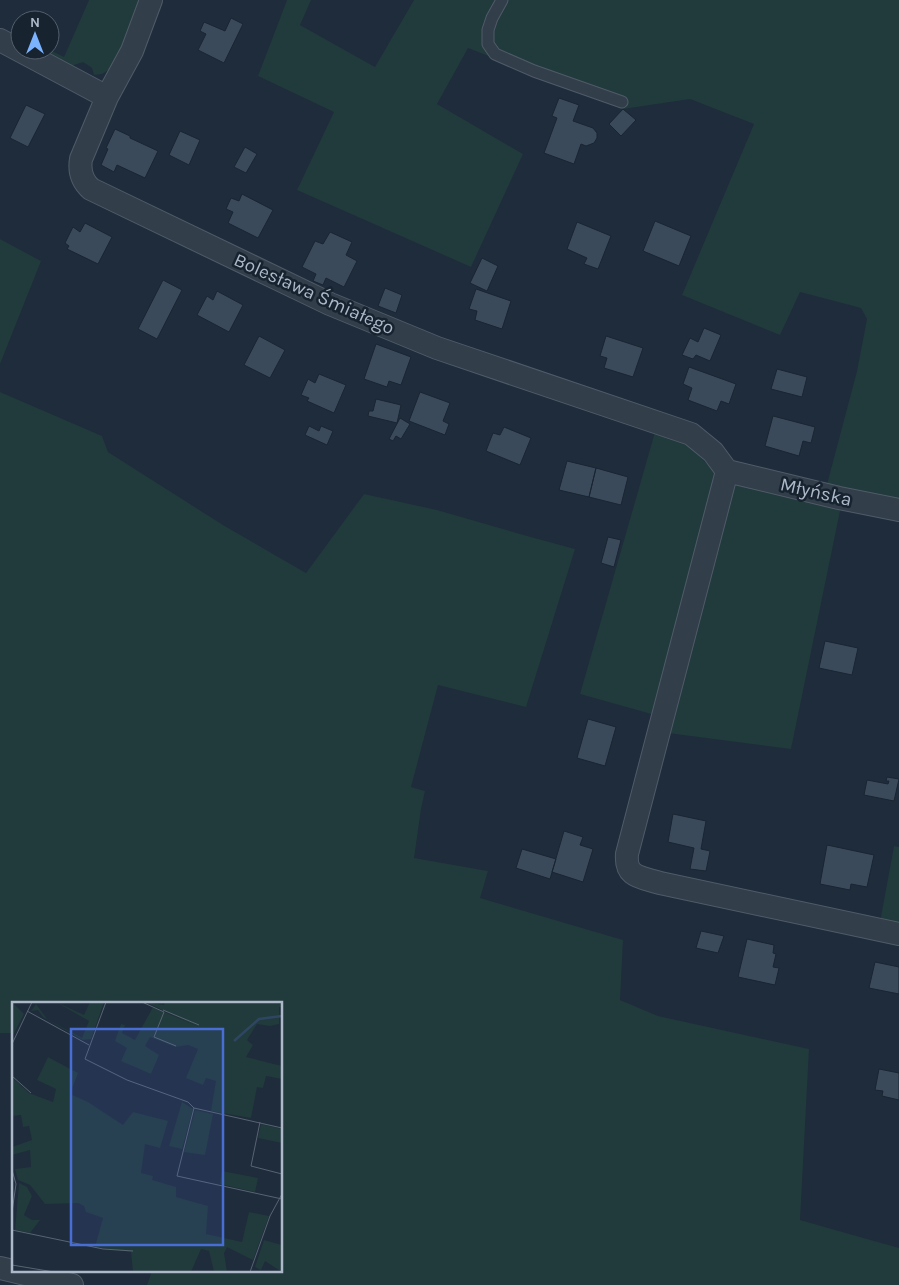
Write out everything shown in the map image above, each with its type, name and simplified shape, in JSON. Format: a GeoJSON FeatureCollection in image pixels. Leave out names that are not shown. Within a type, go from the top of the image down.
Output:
{"type":"FeatureCollection","features":[{"type":"Feature","properties":{"kind":"street","name":"Bolesława Śmiałego"},"geometry":{"type":"LineString","coordinates":[[151,0],[132,51],[107,98],[80,163],[83,180],[91,189],[330,304],[438,348],[690,434],[712,452],[730,472]]}},
{"type":"Feature","properties":{"kind":"street"},"geometry":{"type":"LineString","coordinates":[[0,40],[107,98]]}},
{"type":"Feature","properties":{"kind":"street"},"geometry":{"type":"LineString","coordinates":[[730,472],[626,854],[626,865],[630,872],[638,877],[660,883],[899,934]]}},
{"type":"Feature","properties":{"kind":"street","name":"Młyńska"},"geometry":{"type":"LineString","coordinates":[[730,472],[899,510]]}},
{"type":"Feature","properties":{"kind":"street"},"geometry":{"type":"LineString","coordinates":[[17,1272],[72,1285]]}},
{"type":"Feature","properties":{"kind":"lane"},"geometry":{"type":"LineString","coordinates":[[502,0],[488,30],[488,44],[494,54],[534,71],[622,102]]}},
{"type":"Feature","properties":{"kind":"green space"},"geometry":{"type":"Polygon","coordinates":[[[89,0],[145,0],[112,68],[102,74],[94,75],[92,68],[83,62],[68,67],[53,60],[60,60],[60,55],[64,57],[89,0]]]}},
{"type":"Feature","properties":{"kind":"green space"},"geometry":{"type":"Polygon","coordinates":[[[287,0],[311,0],[300,25],[375,67],[414,0],[899,0],[899,500],[826,488],[857,371],[867,319],[861,308],[800,292],[780,335],[682,295],[754,124],[690,99],[623,109],[468,48],[437,104],[523,154],[471,267],[297,190],[334,112],[258,76],[287,0]]]}},
{"type":"Feature","properties":{"kind":"green space"},"geometry":{"type":"Polygon","coordinates":[[[0,239],[41,261],[0,364],[0,239]]]}},
{"type":"Feature","properties":{"kind":"green space"},"geometry":{"type":"Polygon","coordinates":[[[0,392],[102,436],[108,452],[223,525],[306,573],[364,494],[437,510],[575,549],[526,707],[438,685],[411,787],[425,791],[414,858],[488,871],[480,898],[623,940],[620,1000],[658,1016],[809,1049],[800,1220],[899,1248],[899,1285],[147,1285],[152,1272],[282,1272],[282,1002],[12,1002],[12,1033],[0,1033],[0,392]]]}},
{"type":"Feature","properties":{"kind":"green space"},"geometry":{"type":"Polygon","coordinates":[[[655,432],[689,445],[720,479],[655,715],[580,694],[655,432]]]}},
{"type":"Feature","properties":{"kind":"green space"},"geometry":{"type":"Polygon","coordinates":[[[735,480],[841,506],[791,749],[668,733],[735,480]]]}},
{"type":"Feature","properties":{"kind":"green space"},"geometry":{"type":"Polygon","coordinates":[[[894,846],[899,847],[899,926],[880,922],[894,846]]]}},
{"type":"Feature","properties":{"kind":"building"},"geometry":{"type":"Polygon","coordinates":[[[231,18],[243,24],[224,63],[198,50],[206,34],[200,31],[204,22],[225,31],[231,18]]]}},
{"type":"Feature","properties":{"kind":"building"},"geometry":{"type":"Polygon","coordinates":[[[559,98],[579,105],[573,121],[593,128],[597,133],[594,143],[586,146],[581,144],[574,164],[544,153],[557,118],[552,116],[559,98]]]}},
{"type":"Feature","properties":{"kind":"building"},"geometry":{"type":"Polygon","coordinates":[[[26,105],[45,114],[28,147],[10,138],[26,105]]]}},
{"type":"Feature","properties":{"kind":"building"},"geometry":{"type":"Polygon","coordinates":[[[623,109],[636,120],[621,136],[609,124],[623,109]]]}},
{"type":"Feature","properties":{"kind":"building"},"geometry":{"type":"Polygon","coordinates":[[[115,129],[158,151],[145,178],[117,165],[114,172],[101,165],[108,149],[106,148],[115,129]]]}},
{"type":"Feature","properties":{"kind":"building"},"geometry":{"type":"Polygon","coordinates":[[[180,131],[200,140],[189,165],[169,155],[180,131]]]}},
{"type":"Feature","properties":{"kind":"building"},"geometry":{"type":"Polygon","coordinates":[[[245,147],[257,154],[246,173],[234,167],[245,147]]]}},
{"type":"Feature","properties":{"kind":"building"},"geometry":{"type":"Polygon","coordinates":[[[242,194],[273,210],[258,238],[228,223],[233,212],[226,209],[231,198],[239,201],[242,194]]]}},
{"type":"Feature","properties":{"kind":"building"},"geometry":{"type":"Polygon","coordinates":[[[655,221],[691,236],[679,266],[643,251],[655,221]]]}},
{"type":"Feature","properties":{"kind":"building"},"geometry":{"type":"Polygon","coordinates":[[[577,222],[611,236],[598,269],[584,264],[587,258],[567,249],[577,222]]]}},
{"type":"Feature","properties":{"kind":"building"},"geometry":{"type":"Polygon","coordinates":[[[85,223],[112,237],[98,264],[67,249],[69,246],[65,243],[73,227],[80,232],[85,223]]]}},
{"type":"Feature","properties":{"kind":"building"},"geometry":{"type":"Polygon","coordinates":[[[330,232],[352,242],[346,255],[357,261],[344,287],[326,278],[323,285],[313,281],[316,274],[302,267],[315,241],[323,244],[330,232]]]}},
{"type":"Feature","properties":{"kind":"building"},"geometry":{"type":"Polygon","coordinates":[[[482,258],[498,266],[487,291],[470,283],[482,258]]]}},
{"type":"Feature","properties":{"kind":"building"},"geometry":{"type":"Polygon","coordinates":[[[163,280],[182,290],[157,339],[138,329],[163,280]]]}},
{"type":"Feature","properties":{"kind":"building"},"geometry":{"type":"Polygon","coordinates":[[[385,288],[402,295],[396,313],[378,306],[385,288]]]}},
{"type":"Feature","properties":{"kind":"building"},"geometry":{"type":"Polygon","coordinates":[[[476,289],[511,301],[502,329],[475,320],[477,311],[469,309],[476,289]]]}},
{"type":"Feature","properties":{"kind":"building"},"geometry":{"type":"Polygon","coordinates":[[[217,291],[243,305],[229,332],[197,315],[207,296],[213,300],[217,291]]]}},
{"type":"Feature","properties":{"kind":"building"},"geometry":{"type":"Polygon","coordinates":[[[704,328],[721,335],[710,361],[696,355],[693,359],[682,355],[690,338],[698,342],[704,328]]]}},
{"type":"Feature","properties":{"kind":"building"},"geometry":{"type":"Polygon","coordinates":[[[259,336],[285,350],[270,378],[244,365],[259,336]]]}},
{"type":"Feature","properties":{"kind":"building"},"geometry":{"type":"Polygon","coordinates":[[[606,336],[643,348],[633,377],[604,368],[607,358],[600,356],[606,336]]]}},
{"type":"Feature","properties":{"kind":"building"},"geometry":{"type":"Polygon","coordinates":[[[376,344],[411,357],[401,385],[389,381],[387,387],[364,379],[376,344]]]}},
{"type":"Feature","properties":{"kind":"building"},"geometry":{"type":"Polygon","coordinates":[[[689,367],[736,384],[729,404],[721,401],[717,411],[688,400],[692,388],[683,384],[689,367]]]}},
{"type":"Feature","properties":{"kind":"building"},"geometry":{"type":"Polygon","coordinates":[[[777,369],[807,377],[802,397],[771,389],[777,369]]]}},
{"type":"Feature","properties":{"kind":"building"},"geometry":{"type":"Polygon","coordinates":[[[319,374],[346,385],[334,413],[307,401],[309,398],[301,395],[308,379],[315,383],[319,374]]]}},
{"type":"Feature","properties":{"kind":"building"},"geometry":{"type":"Polygon","coordinates":[[[420,392],[450,403],[443,421],[449,424],[445,435],[409,421],[420,392]]]}},
{"type":"Feature","properties":{"kind":"building"},"geometry":{"type":"Polygon","coordinates":[[[376,399],[401,405],[397,423],[368,416],[369,411],[373,411],[376,399]]]}},
{"type":"Feature","properties":{"kind":"building"},"geometry":{"type":"Polygon","coordinates":[[[773,416],[815,427],[811,443],[803,441],[799,456],[765,446],[773,416]]]}},
{"type":"Feature","properties":{"kind":"building"},"geometry":{"type":"Polygon","coordinates":[[[400,418],[410,424],[401,439],[396,436],[393,441],[389,439],[400,418]]]}},
{"type":"Feature","properties":{"kind":"building"},"geometry":{"type":"Polygon","coordinates":[[[309,426],[319,431],[321,426],[333,431],[327,445],[305,435],[309,426]]]}},
{"type":"Feature","properties":{"kind":"building"},"geometry":{"type":"Polygon","coordinates":[[[504,427],[531,438],[520,465],[486,451],[493,433],[500,435],[504,427]]]}},
{"type":"Feature","properties":{"kind":"building"},"geometry":{"type":"Polygon","coordinates":[[[567,461],[596,468],[589,497],[559,490],[567,461]]]}},
{"type":"Feature","properties":{"kind":"building"},"geometry":{"type":"Polygon","coordinates":[[[596,468],[628,477],[621,505],[589,497],[596,468]]]}},
{"type":"Feature","properties":{"kind":"building"},"geometry":{"type":"Polygon","coordinates":[[[608,537],[621,540],[614,567],[601,563],[608,537]]]}},
{"type":"Feature","properties":{"kind":"building"},"geometry":{"type":"Polygon","coordinates":[[[825,641],[858,648],[852,675],[819,668],[825,641]]]}},
{"type":"Feature","properties":{"kind":"building"},"geometry":{"type":"Polygon","coordinates":[[[588,719],[616,727],[605,766],[577,758],[588,719]]]}},
{"type":"Feature","properties":{"kind":"building"},"geometry":{"type":"Polygon","coordinates":[[[887,777],[899,779],[894,801],[864,795],[867,780],[888,784],[889,781],[886,781],[887,777]]]}},
{"type":"Feature","properties":{"kind":"building"},"geometry":{"type":"Polygon","coordinates":[[[673,814],[706,821],[701,849],[710,851],[706,871],[690,869],[694,848],[668,842],[673,814]]]}},
{"type":"Feature","properties":{"kind":"building"},"geometry":{"type":"Polygon","coordinates":[[[564,831],[583,837],[580,845],[593,849],[583,882],[552,872],[564,831]]]}},
{"type":"Feature","properties":{"kind":"building"},"geometry":{"type":"Polygon","coordinates":[[[827,845],[874,855],[867,887],[851,884],[850,890],[820,884],[827,845]]]}},
{"type":"Feature","properties":{"kind":"building"},"geometry":{"type":"Polygon","coordinates":[[[522,849],[556,859],[550,879],[516,868],[522,849]]]}},
{"type":"Feature","properties":{"kind":"building"},"geometry":{"type":"Polygon","coordinates":[[[701,931],[724,936],[718,953],[696,948],[701,931]]]}},
{"type":"Feature","properties":{"kind":"building"},"geometry":{"type":"Polygon","coordinates":[[[747,939],[774,945],[773,953],[776,954],[773,967],[779,968],[775,985],[738,977],[747,939]]]}},
{"type":"Feature","properties":{"kind":"building"},"geometry":{"type":"Polygon","coordinates":[[[875,962],[899,967],[899,994],[869,988],[875,962]]]}},
{"type":"Feature","properties":{"kind":"building"},"geometry":{"type":"Polygon","coordinates":[[[879,1069],[899,1073],[899,1100],[882,1096],[883,1091],[875,1090],[879,1069]]]}}]}
